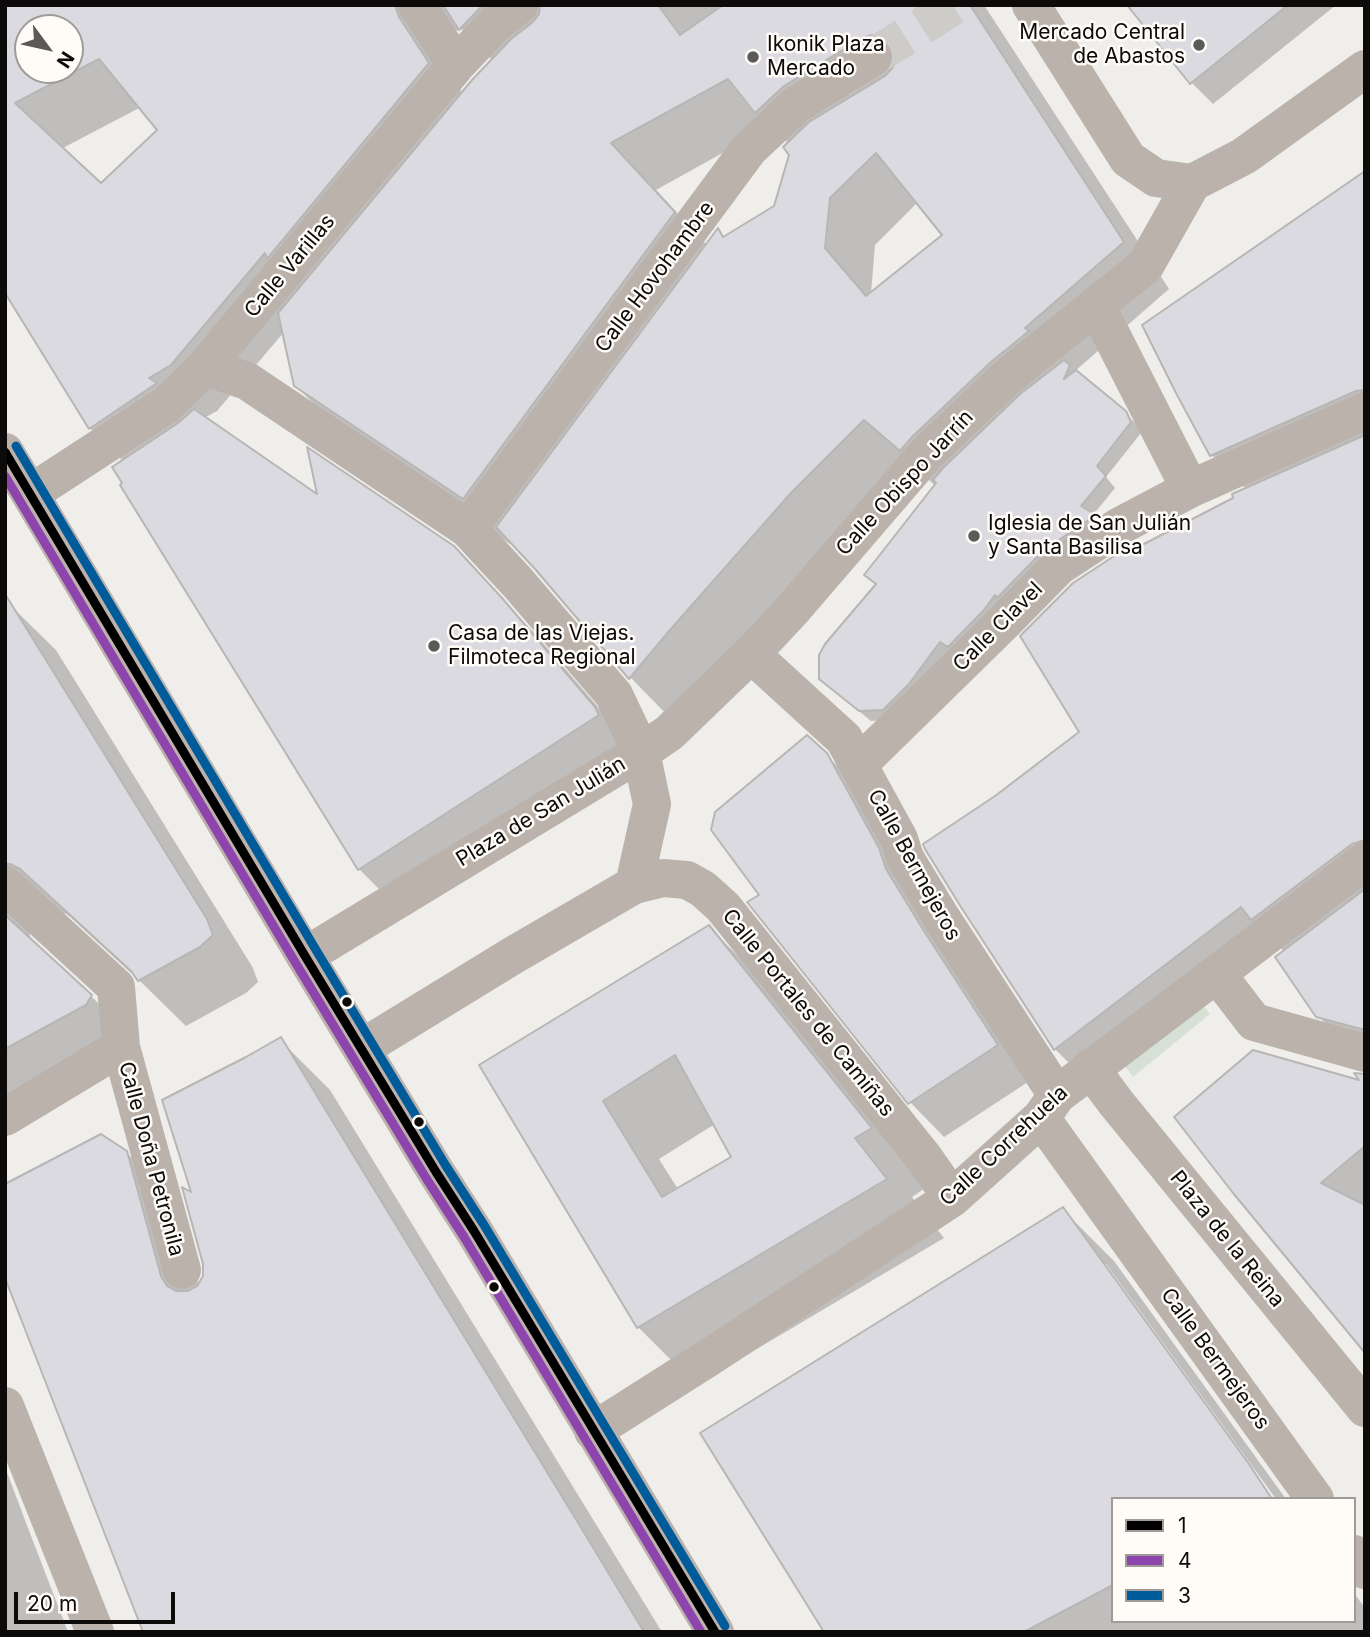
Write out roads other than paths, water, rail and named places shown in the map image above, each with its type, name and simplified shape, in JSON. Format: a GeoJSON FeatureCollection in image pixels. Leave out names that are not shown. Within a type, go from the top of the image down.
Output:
{"type":"FeatureCollection","features":[{"type":"Feature","properties":{"kind":"main road"},"geometry":{"type":"LineString","coordinates":[[5,452],[715,1632]]}},
{"type":"Feature","properties":{"kind":"street"},"geometry":{"type":"LineString","coordinates":[[417,5],[456,65]]}},
{"type":"Feature","properties":{"kind":"street","name":"Calle Varillas"},"geometry":{"type":"LineString","coordinates":[[31,494],[166,405],[205,368],[456,65],[496,23],[519,5]]}},
{"type":"Feature","properties":{"kind":"street"},"geometry":{"type":"LineString","coordinates":[[1031,5],[1128,159],[1156,178],[1192,183],[1244,156],[1365,69]]}},
{"type":"Feature","properties":{"kind":"street","name":"Calle Hovohambre"},"geometry":{"type":"LineString","coordinates":[[468,529],[749,149],[796,105],[873,57]]}},
{"type":"Feature","properties":{"kind":"street","name":"Calle Obispo Jarrín"},"geometry":{"type":"LineString","coordinates":[[641,752],[670,733],[751,654],[928,453],[1006,378],[1145,266],[1192,183]]}},
{"type":"Feature","properties":{"kind":"street"},"geometry":{"type":"LineString","coordinates":[[1096,305],[1190,489]]}},
{"type":"Feature","properties":{"kind":"street"},"geometry":{"type":"LineString","coordinates":[[205,368],[247,381],[468,529],[614,695],[641,752]]}},
{"type":"Feature","properties":{"kind":"street","name":"Calle Clavel"},"geometry":{"type":"LineString","coordinates":[[858,765],[1059,566],[1120,527],[1190,489],[1365,411]]}},
{"type":"Feature","properties":{"kind":"street","name":"Calle Bermejeros"},"geometry":{"type":"LineString","coordinates":[[751,654],[844,739],[899,839],[905,858],[1049,1106],[1314,1497]]}},
{"type":"Feature","properties":{"kind":"street","name":"Plaza de San Julián"},"geometry":{"type":"LineString","coordinates":[[306,956],[641,752],[652,804],[634,885]]}},
{"type":"Feature","properties":{"kind":"street","name":"Calle Correhuela"},"geometry":{"type":"LineString","coordinates":[[593,1431],[953,1198],[1090,1068],[1365,861]]}},
{"type":"Feature","properties":{"kind":"street","name":"Calle Portales de Camiñas"},"geometry":{"type":"LineString","coordinates":[[634,885],[663,878],[687,880],[703,889],[723,907],[953,1198]]}},
{"type":"Feature","properties":{"kind":"street","name":"Calle Doña Petronila"},"geometry":{"type":"LineString","coordinates":[[5,885],[116,986],[121,1047],[182,1270]]}},
{"type":"Feature","properties":{"kind":"street"},"geometry":{"type":"LineString","coordinates":[[362,1048],[634,885]]}},
{"type":"Feature","properties":{"kind":"street"},"geometry":{"type":"LineString","coordinates":[[1217,974],[1254,1023],[1365,1053]]}},
{"type":"Feature","properties":{"kind":"street"},"geometry":{"type":"LineString","coordinates":[[5,1118],[121,1047]]}},
{"type":"Feature","properties":{"kind":"street","name":"Plaza de la Reina"},"geometry":{"type":"LineString","coordinates":[[1090,1068],[1116,1104],[1365,1408]]}},
{"type":"Feature","properties":{"kind":"street"},"geometry":{"type":"LineString","coordinates":[[5,1406],[95,1632]]}},
{"type":"Feature","properties":{"kind":"tunnel"},"geometry":{"type":"LineString","coordinates":[[873,57],[955,5]]}},
{"type":"Feature","properties":{"kind":"place","name":"Mercado Central de Abastos"},"geometry":{"type":"Point","coordinates":[1199,45]}},
{"type":"Feature","properties":{"kind":"place","name":"Ikonik Plaza Mercado"},"geometry":{"type":"Point","coordinates":[753,57]}},
{"type":"Feature","properties":{"kind":"place","name":"Iglesia de San Julián y Santa Basilisa"},"geometry":{"type":"Point","coordinates":[974,536]}},
{"type":"Feature","properties":{"kind":"place","name":"Casa de las Viejas. Filmoteca Regional"},"geometry":{"type":"Point","coordinates":[434,646]}}]}
